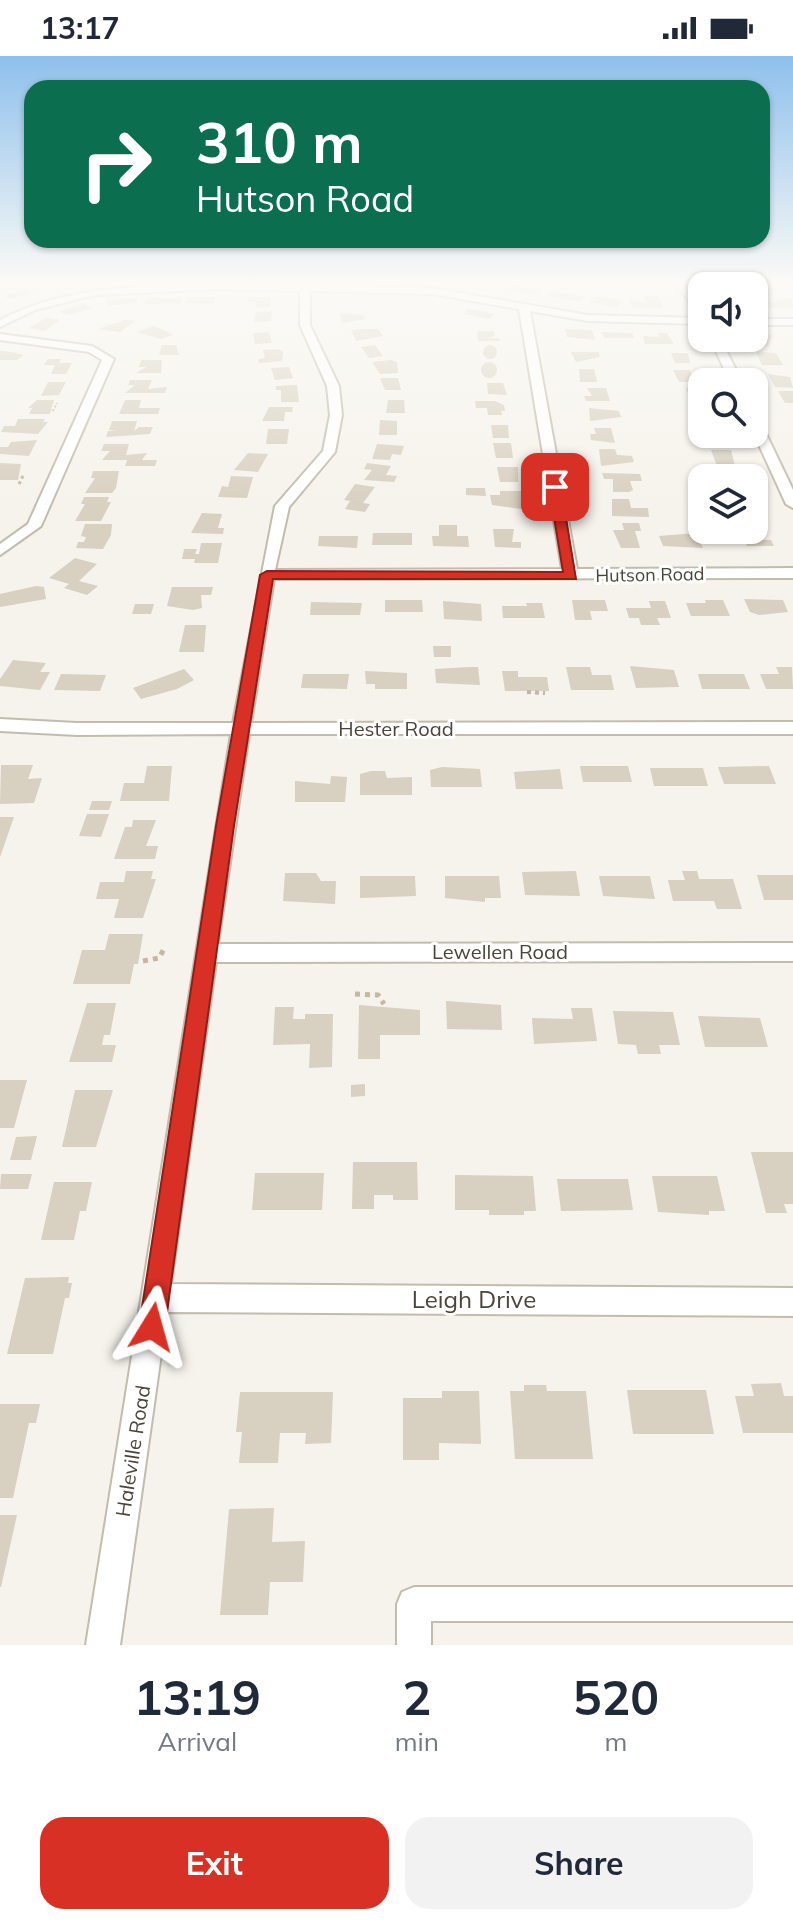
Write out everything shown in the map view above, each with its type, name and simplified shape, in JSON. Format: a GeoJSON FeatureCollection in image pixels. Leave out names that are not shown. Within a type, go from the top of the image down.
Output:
{"type":"FeatureCollection","features":[{"type":"Feature","properties":{"kind":"street"},"geometry":{"type":"LineString","coordinates":[[0,550],[34,526],[108,359],[105,357]]}},
{"type":"Feature","properties":{"kind":"street","name":"Haleville Road"},"geometry":{"type":"LineString","coordinates":[[103,1645],[267,575],[282,506],[329,452],[336,415],[333,386],[320,357]]}},
{"type":"Feature","properties":{"kind":"street"},"geometry":{"type":"LineString","coordinates":[[533,357],[571,576]]}},
{"type":"Feature","properties":{"kind":"street"},"geometry":{"type":"LineString","coordinates":[[767,448],[793,504]]}},
{"type":"Feature","properties":{"kind":"street","name":"Hutson Road"},"geometry":{"type":"LineString","coordinates":[[267,575],[793,573]]}},
{"type":"Feature","properties":{"kind":"street","name":"Hester Road"},"geometry":{"type":"LineString","coordinates":[[0,725],[241,729],[793,728]]}},
{"type":"Feature","properties":{"kind":"street","name":"Lewellen Road"},"geometry":{"type":"LineString","coordinates":[[207,953],[793,952]]}},
{"type":"Feature","properties":{"kind":"street","name":"Leigh Drive"},"geometry":{"type":"LineString","coordinates":[[156,1298],[793,1302]]}},
{"type":"Feature","properties":{"kind":"street"},"geometry":{"type":"LineString","coordinates":[[414,1645],[414,1604],[793,1604]]}},
{"type":"Feature","properties":{"kind":"path"},"geometry":{"type":"LineString","coordinates":[[53,411],[57,403]]}},
{"type":"Feature","properties":{"kind":"path"},"geometry":{"type":"LineString","coordinates":[[19,484],[24,474]]}},
{"type":"Feature","properties":{"kind":"path"},"geometry":{"type":"LineString","coordinates":[[527,692],[545,693]]}},
{"type":"Feature","properties":{"kind":"path"},"geometry":{"type":"LineString","coordinates":[[143,961],[159,958],[165,947]]}},
{"type":"Feature","properties":{"kind":"path"},"geometry":{"type":"LineString","coordinates":[[355,994],[378,995],[384,1004]]}},
{"type":"Feature","properties":{"kind":"building"},"geometry":{"type":"Polygon","coordinates":[[[0,357],[21,357],[17,360],[0,360],[0,357]]]}},
{"type":"Feature","properties":{"kind":"building"},"geometry":{"type":"Polygon","coordinates":[[[282,357],[282,361],[259,363],[258,359],[282,357]]]}},
{"type":"Feature","properties":{"kind":"building"},"geometry":{"type":"Polygon","coordinates":[[[574,357],[599,357],[576,362],[574,357]]]}},
{"type":"Feature","properties":{"kind":"building"},"geometry":{"type":"Polygon","coordinates":[[[673,357],[689,357],[690,363],[675,363],[673,357]]]}},
{"type":"Feature","properties":{"kind":"building"},"geometry":{"type":"Polygon","coordinates":[[[758,357],[778,357],[783,365],[762,365],[758,357]]]}},
{"type":"Feature","properties":{"kind":"building"},"geometry":{"type":"Polygon","coordinates":[[[48,359],[72,363],[66,374],[51,374],[55,365],[44,365],[48,359]]]}},
{"type":"Feature","properties":{"kind":"building"},"geometry":{"type":"Polygon","coordinates":[[[141,360],[162,360],[161,373],[136,373],[146,367],[139,367],[141,360]]]}},
{"type":"Feature","properties":{"kind":"building"},"geometry":{"type":"Polygon","coordinates":[[[372,362],[397,362],[398,373],[380,374],[372,362]]]}},
{"type":"Feature","properties":{"kind":"building"},"geometry":{"type":"Polygon","coordinates":[[[489,362],[495,364],[495,376],[489,378],[483,376],[481,370],[483,364],[489,362]]]}},
{"type":"Feature","properties":{"kind":"building"},"geometry":{"type":"Polygon","coordinates":[[[289,367],[293,378],[275,380],[271,368],[289,367]]]}},
{"type":"Feature","properties":{"kind":"building"},"geometry":{"type":"Polygon","coordinates":[[[579,369],[594,369],[597,382],[580,382],[579,369]]]}},
{"type":"Feature","properties":{"kind":"building"},"geometry":{"type":"Polygon","coordinates":[[[673,370],[688,370],[688,382],[679,382],[673,370]]]}},
{"type":"Feature","properties":{"kind":"building"},"geometry":{"type":"Polygon","coordinates":[[[768,374],[790,377],[793,388],[775,387],[768,374]]]}},
{"type":"Feature","properties":{"kind":"building"},"geometry":{"type":"Polygon","coordinates":[[[380,378],[398,378],[401,390],[385,390],[380,378]]]}},
{"type":"Feature","properties":{"kind":"building"},"geometry":{"type":"Polygon","coordinates":[[[130,380],[152,380],[148,389],[167,387],[165,393],[125,393],[135,385],[128,385],[130,380]]]}},
{"type":"Feature","properties":{"kind":"building"},"geometry":{"type":"Polygon","coordinates":[[[48,382],[66,382],[59,395],[41,396],[48,382]]]}},
{"type":"Feature","properties":{"kind":"building"},"geometry":{"type":"Polygon","coordinates":[[[487,383],[503,383],[507,395],[488,394],[487,383]]]}},
{"type":"Feature","properties":{"kind":"building"},"geometry":{"type":"Polygon","coordinates":[[[297,385],[299,402],[281,402],[281,390],[276,390],[276,386],[297,385]]]}},
{"type":"Feature","properties":{"kind":"building"},"geometry":{"type":"Polygon","coordinates":[[[587,388],[606,388],[610,401],[586,401],[584,396],[592,396],[587,388]]]}},
{"type":"Feature","properties":{"kind":"building"},"geometry":{"type":"Polygon","coordinates":[[[778,391],[793,391],[793,403],[785,403],[778,391]]]}},
{"type":"Feature","properties":{"kind":"building"},"geometry":{"type":"Polygon","coordinates":[[[37,400],[54,400],[50,414],[29,414],[32,408],[28,408],[37,400]]]}},
{"type":"Feature","properties":{"kind":"building"},"geometry":{"type":"Polygon","coordinates":[[[125,400],[141,400],[139,408],[160,408],[158,414],[119,414],[125,400]]]}},
{"type":"Feature","properties":{"kind":"building"},"geometry":{"type":"Polygon","coordinates":[[[388,400],[404,400],[405,413],[386,413],[388,400]]]}},
{"type":"Feature","properties":{"kind":"building"},"geometry":{"type":"Polygon","coordinates":[[[475,401],[495,401],[504,405],[505,411],[501,411],[502,415],[488,415],[487,408],[476,408],[475,401]]]}},
{"type":"Feature","properties":{"kind":"building"},"geometry":{"type":"Polygon","coordinates":[[[269,407],[293,407],[292,412],[285,412],[284,421],[262,421],[269,407]]]}},
{"type":"Feature","properties":{"kind":"building"},"geometry":{"type":"Polygon","coordinates":[[[589,408],[619,411],[621,417],[590,421],[589,408]]]}},
{"type":"Feature","properties":{"kind":"building"},"geometry":{"type":"Polygon","coordinates":[[[18,419],[45,419],[43,422],[48,422],[38,434],[1,432],[4,426],[15,426],[18,419]]]}},
{"type":"Feature","properties":{"kind":"building"},"geometry":{"type":"Polygon","coordinates":[[[380,420],[397,421],[397,435],[379,435],[380,420]]]}},
{"type":"Feature","properties":{"kind":"building"},"geometry":{"type":"Polygon","coordinates":[[[112,421],[137,421],[134,431],[139,427],[153,427],[150,434],[106,437],[108,431],[117,431],[109,430],[112,421]]]}},
{"type":"Feature","properties":{"kind":"building"},"geometry":{"type":"Polygon","coordinates":[[[491,425],[508,425],[509,438],[493,438],[491,425]]]}},
{"type":"Feature","properties":{"kind":"building"},"geometry":{"type":"Polygon","coordinates":[[[594,428],[611,428],[615,443],[591,440],[590,434],[596,434],[594,428]]]}},
{"type":"Feature","properties":{"kind":"building"},"geometry":{"type":"Polygon","coordinates":[[[268,429],[289,429],[287,444],[266,444],[268,429]]]}},
{"type":"Feature","properties":{"kind":"building"},"geometry":{"type":"Polygon","coordinates":[[[37,440],[29,456],[0,454],[0,447],[8,447],[11,442],[37,440]]]}},
{"type":"Feature","properties":{"kind":"building"},"geometry":{"type":"Polygon","coordinates":[[[493,443],[511,443],[513,458],[496,458],[493,443]]]}},
{"type":"Feature","properties":{"kind":"building"},"geometry":{"type":"Polygon","coordinates":[[[104,444],[129,444],[126,455],[147,453],[142,460],[157,460],[155,466],[125,466],[127,460],[102,460],[110,451],[101,451],[104,444]]]}},
{"type":"Feature","properties":{"kind":"building"},"geometry":{"type":"Polygon","coordinates":[[[377,444],[404,446],[401,455],[392,454],[390,460],[372,459],[377,444]]]}},
{"type":"Feature","properties":{"kind":"building"},"geometry":{"type":"Polygon","coordinates":[[[599,449],[615,449],[617,455],[632,456],[634,462],[601,466],[599,449]]]}},
{"type":"Feature","properties":{"kind":"building"},"geometry":{"type":"Polygon","coordinates":[[[711,450],[731,450],[734,464],[716,464],[711,450]]]}},
{"type":"Feature","properties":{"kind":"building"},"geometry":{"type":"Polygon","coordinates":[[[248,453],[268,454],[258,472],[234,470],[248,453]]]}},
{"type":"Feature","properties":{"kind":"building"},"geometry":{"type":"Polygon","coordinates":[[[0,463],[21,464],[18,480],[0,480],[0,463]]]}},
{"type":"Feature","properties":{"kind":"building"},"geometry":{"type":"Polygon","coordinates":[[[367,463],[391,466],[386,475],[397,476],[394,482],[364,480],[372,470],[364,469],[367,463]]]}},
{"type":"Feature","properties":{"kind":"building"},"geometry":{"type":"Polygon","coordinates":[[[497,467],[518,467],[518,482],[500,482],[497,467]]]}},
{"type":"Feature","properties":{"kind":"building"},"geometry":{"type":"Polygon","coordinates":[[[93,471],[119,471],[112,493],[85,493],[95,478],[91,478],[93,471]]]}},
{"type":"Feature","properties":{"kind":"building"},"geometry":{"type":"Polygon","coordinates":[[[602,473],[640,474],[642,481],[630,481],[633,490],[629,492],[613,492],[613,479],[604,479],[602,473]]]}},
{"type":"Feature","properties":{"kind":"building"},"geometry":{"type":"Polygon","coordinates":[[[231,476],[253,477],[247,498],[218,497],[222,486],[228,487],[231,476]]]}},
{"type":"Feature","properties":{"kind":"building"},"geometry":{"type":"Polygon","coordinates":[[[355,484],[375,487],[363,503],[370,504],[365,512],[345,509],[350,501],[344,500],[355,484]]]}},
{"type":"Feature","properties":{"kind":"building"},"geometry":{"type":"Polygon","coordinates":[[[466,488],[485,488],[486,496],[466,495],[466,488]]]}},
{"type":"Feature","properties":{"kind":"building"},"geometry":{"type":"Polygon","coordinates":[[[500,491],[522,491],[521,509],[492,505],[490,495],[500,495],[500,491]]]}},
{"type":"Feature","properties":{"kind":"building"},"geometry":{"type":"Polygon","coordinates":[[[84,497],[109,497],[107,502],[111,502],[101,521],[75,521],[85,504],[81,504],[84,497]]]}},
{"type":"Feature","properties":{"kind":"building"},"geometry":{"type":"Polygon","coordinates":[[[612,499],[629,499],[631,508],[648,508],[649,517],[612,516],[612,499]]]}},
{"type":"Feature","properties":{"kind":"building"},"geometry":{"type":"Polygon","coordinates":[[[202,513],[222,514],[218,528],[224,528],[223,534],[191,533],[202,513]]]}},
{"type":"Feature","properties":{"kind":"building"},"geometry":{"type":"Polygon","coordinates":[[[622,523],[639,523],[641,531],[635,531],[640,548],[621,548],[613,530],[624,530],[622,523]]]}},
{"type":"Feature","properties":{"kind":"building"},"geometry":{"type":"Polygon","coordinates":[[[85,524],[112,524],[111,535],[103,549],[76,548],[78,542],[84,542],[86,537],[81,536],[85,524]]]}},
{"type":"Feature","properties":{"kind":"building"},"geometry":{"type":"Polygon","coordinates":[[[439,525],[457,525],[457,536],[468,536],[469,547],[433,546],[432,536],[439,536],[439,525]]]}},
{"type":"Feature","properties":{"kind":"building"},"geometry":{"type":"Polygon","coordinates":[[[493,529],[514,529],[512,542],[521,542],[521,548],[495,547],[493,529]]]}},
{"type":"Feature","properties":{"kind":"building"},"geometry":{"type":"Polygon","coordinates":[[[373,533],[412,533],[412,545],[372,545],[373,533]]]}},
{"type":"Feature","properties":{"kind":"building"},"geometry":{"type":"Polygon","coordinates":[[[688,534],[688,544],[701,544],[703,548],[663,546],[659,536],[688,534]]]}},
{"type":"Feature","properties":{"kind":"building"},"geometry":{"type":"Polygon","coordinates":[[[319,536],[358,536],[357,548],[318,546],[319,536]]]}},
{"type":"Feature","properties":{"kind":"building"},"geometry":{"type":"Polygon","coordinates":[[[771,540],[774,546],[747,546],[768,544],[771,540]]]}},
{"type":"Feature","properties":{"kind":"building"},"geometry":{"type":"Polygon","coordinates":[[[201,543],[222,543],[218,563],[194,563],[195,559],[182,559],[184,549],[197,549],[195,554],[199,554],[201,543]]]}},
{"type":"Feature","properties":{"kind":"building"},"geometry":{"type":"Polygon","coordinates":[[[75,558],[97,564],[79,581],[98,586],[87,595],[64,588],[69,584],[49,578],[75,558]]]}},
{"type":"Feature","properties":{"kind":"building"},"geometry":{"type":"Polygon","coordinates":[[[44,587],[46,599],[0,607],[0,594],[44,587]]]}},
{"type":"Feature","properties":{"kind":"building"},"geometry":{"type":"Polygon","coordinates":[[[172,587],[213,587],[211,595],[201,595],[202,608],[193,610],[167,606],[172,587]]]}},
{"type":"Feature","properties":{"kind":"building"},"geometry":{"type":"Polygon","coordinates":[[[744,599],[783,600],[788,612],[759,615],[750,612],[744,599]]]}},
{"type":"Feature","properties":{"kind":"building"},"geometry":{"type":"Polygon","coordinates":[[[385,600],[422,600],[423,612],[385,612],[385,600]]]}},
{"type":"Feature","properties":{"kind":"building"},"geometry":{"type":"Polygon","coordinates":[[[572,600],[605,600],[608,611],[590,611],[592,620],[575,620],[572,600]]]}},
{"type":"Feature","properties":{"kind":"building"},"geometry":{"type":"Polygon","coordinates":[[[705,600],[723,600],[730,616],[691,616],[686,603],[706,603],[705,600]]]}},
{"type":"Feature","properties":{"kind":"building"},"geometry":{"type":"Polygon","coordinates":[[[443,601],[481,604],[482,621],[444,619],[443,601]]]}},
{"type":"Feature","properties":{"kind":"building"},"geometry":{"type":"Polygon","coordinates":[[[649,601],[665,601],[671,618],[657,618],[660,625],[641,625],[639,618],[629,618],[626,608],[651,608],[649,601]]]}},
{"type":"Feature","properties":{"kind":"building"},"geometry":{"type":"Polygon","coordinates":[[[311,602],[362,603],[360,615],[310,615],[311,602]]]}},
{"type":"Feature","properties":{"kind":"building"},"geometry":{"type":"Polygon","coordinates":[[[526,603],[542,603],[545,618],[503,618],[502,606],[527,606],[526,603]]]}},
{"type":"Feature","properties":{"kind":"building"},"geometry":{"type":"Polygon","coordinates":[[[135,604],[154,604],[151,614],[132,614],[135,604]]]}},
{"type":"Feature","properties":{"kind":"building"},"geometry":{"type":"Polygon","coordinates":[[[185,625],[206,625],[204,652],[179,652],[185,625]]]}},
{"type":"Feature","properties":{"kind":"building"},"geometry":{"type":"Polygon","coordinates":[[[433,646],[451,646],[451,657],[434,657],[433,646]]]}},
{"type":"Feature","properties":{"kind":"building"},"geometry":{"type":"Polygon","coordinates":[[[13,660],[46,663],[40,672],[50,672],[40,690],[0,686],[0,679],[13,660]]]}},
{"type":"Feature","properties":{"kind":"building"},"geometry":{"type":"Polygon","coordinates":[[[630,666],[674,670],[679,687],[636,688],[630,666]]]}},
{"type":"Feature","properties":{"kind":"building"},"geometry":{"type":"Polygon","coordinates":[[[478,667],[480,685],[436,683],[435,669],[478,667]]]}},
{"type":"Feature","properties":{"kind":"building"},"geometry":{"type":"Polygon","coordinates":[[[566,667],[590,667],[592,675],[611,675],[614,690],[571,690],[566,667]]]}},
{"type":"Feature","properties":{"kind":"building"},"geometry":{"type":"Polygon","coordinates":[[[776,667],[792,667],[793,689],[766,689],[760,674],[779,674],[776,667]]]}},
{"type":"Feature","properties":{"kind":"building"},"geometry":{"type":"Polygon","coordinates":[[[184,669],[194,680],[177,689],[141,699],[133,688],[184,669]]]}},
{"type":"Feature","properties":{"kind":"building"},"geometry":{"type":"Polygon","coordinates":[[[365,671],[407,673],[407,689],[375,689],[375,684],[366,684],[365,671]]]}},
{"type":"Feature","properties":{"kind":"building"},"geometry":{"type":"Polygon","coordinates":[[[502,671],[518,671],[518,677],[547,677],[549,691],[505,691],[502,671]]]}},
{"type":"Feature","properties":{"kind":"building"},"geometry":{"type":"Polygon","coordinates":[[[61,674],[106,675],[100,691],[54,690],[61,674]]]}},
{"type":"Feature","properties":{"kind":"building"},"geometry":{"type":"Polygon","coordinates":[[[303,674],[349,674],[347,689],[301,688],[303,674]]]}},
{"type":"Feature","properties":{"kind":"building"},"geometry":{"type":"Polygon","coordinates":[[[698,674],[744,674],[750,689],[702,689],[698,674]]]}},
{"type":"Feature","properties":{"kind":"building"},"geometry":{"type":"Polygon","coordinates":[[[1,765],[33,765],[28,779],[42,778],[34,803],[0,804],[1,765]]]}},
{"type":"Feature","properties":{"kind":"building"},"geometry":{"type":"Polygon","coordinates":[[[147,766],[172,766],[169,801],[120,801],[124,783],[144,783],[147,766]]]}},
{"type":"Feature","properties":{"kind":"building"},"geometry":{"type":"Polygon","coordinates":[[[580,766],[628,766],[632,782],[583,782],[580,766]]]}},
{"type":"Feature","properties":{"kind":"building"},"geometry":{"type":"Polygon","coordinates":[[[769,766],[776,784],[724,784],[718,767],[769,766]]]}},
{"type":"Feature","properties":{"kind":"building"},"geometry":{"type":"Polygon","coordinates":[[[442,767],[480,769],[482,787],[431,787],[430,770],[442,767]]]}},
{"type":"Feature","properties":{"kind":"building"},"geometry":{"type":"Polygon","coordinates":[[[650,768],[703,768],[708,786],[654,786],[650,768]]]}},
{"type":"Feature","properties":{"kind":"building"},"geometry":{"type":"Polygon","coordinates":[[[560,769],[563,789],[516,789],[514,772],[560,769]]]}},
{"type":"Feature","properties":{"kind":"building"},"geometry":{"type":"Polygon","coordinates":[[[385,771],[387,778],[412,777],[412,795],[360,795],[360,774],[385,771]]]}},
{"type":"Feature","properties":{"kind":"building"},"geometry":{"type":"Polygon","coordinates":[[[331,776],[347,777],[345,802],[295,802],[295,781],[330,784],[331,776]]]}},
{"type":"Feature","properties":{"kind":"building"},"geometry":{"type":"Polygon","coordinates":[[[92,801],[112,801],[109,810],[89,810],[92,801]]]}},
{"type":"Feature","properties":{"kind":"building"},"geometry":{"type":"Polygon","coordinates":[[[87,814],[109,814],[101,837],[79,836],[87,814]]]}},
{"type":"Feature","properties":{"kind":"building"},"geometry":{"type":"Polygon","coordinates":[[[0,817],[14,817],[0,857],[0,817]]]}},
{"type":"Feature","properties":{"kind":"building"},"geometry":{"type":"Polygon","coordinates":[[[133,820],[156,820],[146,846],[158,846],[155,859],[114,859],[125,827],[132,827],[133,820]]]}},
{"type":"Feature","properties":{"kind":"building"},"geometry":{"type":"Polygon","coordinates":[[[126,871],[153,871],[151,879],[156,879],[143,918],[114,918],[119,899],[96,899],[100,882],[124,882],[126,871]]]}},
{"type":"Feature","properties":{"kind":"building"},"geometry":{"type":"Polygon","coordinates":[[[576,871],[580,896],[525,895],[522,872],[576,871]]]}},
{"type":"Feature","properties":{"kind":"building"},"geometry":{"type":"Polygon","coordinates":[[[682,871],[697,871],[699,879],[733,879],[742,909],[717,909],[714,901],[673,901],[668,880],[685,880],[682,871]]]}},
{"type":"Feature","properties":{"kind":"building"},"geometry":{"type":"Polygon","coordinates":[[[285,873],[316,873],[321,881],[336,881],[335,904],[283,901],[285,873]]]}},
{"type":"Feature","properties":{"kind":"building"},"geometry":{"type":"Polygon","coordinates":[[[757,875],[793,875],[793,900],[764,900],[757,875]]]}},
{"type":"Feature","properties":{"kind":"building"},"geometry":{"type":"Polygon","coordinates":[[[360,876],[415,876],[416,896],[360,898],[360,876]]]}},
{"type":"Feature","properties":{"kind":"building"},"geometry":{"type":"Polygon","coordinates":[[[445,876],[499,876],[501,898],[485,898],[485,902],[445,898],[445,876]]]}},
{"type":"Feature","properties":{"kind":"building"},"geometry":{"type":"Polygon","coordinates":[[[599,876],[650,876],[655,899],[603,896],[599,876]]]}},
{"type":"Feature","properties":{"kind":"building"},"geometry":{"type":"Polygon","coordinates":[[[109,934],[143,934],[138,964],[134,964],[130,984],[73,984],[82,950],[105,950],[109,934]]]}},
{"type":"Feature","properties":{"kind":"building"},"geometry":{"type":"Polygon","coordinates":[[[446,1001],[501,1005],[502,1030],[447,1029],[446,1001]]]}},
{"type":"Feature","properties":{"kind":"building"},"geometry":{"type":"Polygon","coordinates":[[[87,1003],[116,1003],[110,1035],[104,1035],[102,1045],[116,1045],[112,1062],[69,1062],[87,1003]]]}},
{"type":"Feature","properties":{"kind":"building"},"geometry":{"type":"Polygon","coordinates":[[[359,1005],[420,1010],[420,1035],[380,1035],[380,1059],[358,1059],[359,1005]]]}},
{"type":"Feature","properties":{"kind":"building"},"geometry":{"type":"Polygon","coordinates":[[[275,1007],[294,1007],[293,1019],[305,1019],[305,1014],[333,1014],[332,1067],[309,1068],[310,1044],[273,1045],[275,1007]]]}},
{"type":"Feature","properties":{"kind":"building"},"geometry":{"type":"Polygon","coordinates":[[[571,1008],[592,1008],[597,1041],[534,1044],[532,1018],[573,1019],[571,1008]]]}},
{"type":"Feature","properties":{"kind":"building"},"geometry":{"type":"Polygon","coordinates":[[[613,1011],[673,1012],[680,1045],[659,1045],[661,1054],[638,1054],[636,1045],[618,1044],[613,1011]]]}},
{"type":"Feature","properties":{"kind":"building"},"geometry":{"type":"Polygon","coordinates":[[[698,1016],[760,1018],[768,1047],[705,1047],[698,1016]]]}},
{"type":"Feature","properties":{"kind":"building"},"geometry":{"type":"Polygon","coordinates":[[[0,1080],[27,1080],[14,1128],[0,1128],[0,1080]]]}},
{"type":"Feature","properties":{"kind":"building"},"geometry":{"type":"Polygon","coordinates":[[[365,1084],[365,1096],[351,1097],[351,1085],[365,1084]]]}},
{"type":"Feature","properties":{"kind":"building"},"geometry":{"type":"Polygon","coordinates":[[[75,1090],[113,1090],[96,1147],[62,1147],[75,1090]]]}},
{"type":"Feature","properties":{"kind":"building"},"geometry":{"type":"Polygon","coordinates":[[[37,1136],[31,1160],[10,1160],[16,1137],[37,1136]]]}},
{"type":"Feature","properties":{"kind":"building"},"geometry":{"type":"Polygon","coordinates":[[[751,1152],[793,1152],[793,1204],[784,1204],[787,1213],[766,1213],[751,1152]]]}},
{"type":"Feature","properties":{"kind":"building"},"geometry":{"type":"Polygon","coordinates":[[[353,1162],[417,1162],[418,1200],[393,1200],[393,1195],[374,1195],[374,1209],[352,1209],[353,1162]]]}},
{"type":"Feature","properties":{"kind":"building"},"geometry":{"type":"Polygon","coordinates":[[[255,1173],[324,1173],[322,1210],[252,1210],[255,1173]]]}},
{"type":"Feature","properties":{"kind":"building"},"geometry":{"type":"Polygon","coordinates":[[[1,1174],[32,1174],[28,1189],[0,1189],[1,1174]]]}},
{"type":"Feature","properties":{"kind":"building"},"geometry":{"type":"Polygon","coordinates":[[[455,1175],[533,1176],[536,1211],[524,1211],[524,1215],[489,1215],[489,1210],[455,1210],[455,1175]]]}},
{"type":"Feature","properties":{"kind":"building"},"geometry":{"type":"Polygon","coordinates":[[[652,1176],[717,1176],[725,1211],[709,1211],[709,1215],[658,1212],[652,1176]]]}},
{"type":"Feature","properties":{"kind":"building"},"geometry":{"type":"Polygon","coordinates":[[[557,1179],[628,1179],[633,1210],[561,1211],[557,1179]]]}},
{"type":"Feature","properties":{"kind":"building"},"geometry":{"type":"Polygon","coordinates":[[[54,1182],[92,1182],[86,1211],[80,1211],[74,1240],[41,1240],[54,1182]]]}},
{"type":"Feature","properties":{"kind":"building"},"geometry":{"type":"Polygon","coordinates":[[[69,1277],[68,1283],[72,1283],[69,1298],[65,1298],[53,1354],[7,1354],[25,1278],[69,1277]]]}},
{"type":"Feature","properties":{"kind":"building"},"geometry":{"type":"Polygon","coordinates":[[[781,1383],[784,1396],[793,1396],[793,1433],[743,1433],[735,1396],[754,1396],[751,1384],[781,1383]]]}},
{"type":"Feature","properties":{"kind":"building"},"geometry":{"type":"Polygon","coordinates":[[[524,1385],[546,1385],[547,1391],[586,1391],[593,1459],[515,1459],[510,1391],[524,1391],[524,1385]]]}},
{"type":"Feature","properties":{"kind":"building"},"geometry":{"type":"Polygon","coordinates":[[[627,1390],[706,1390],[714,1434],[633,1434],[627,1390]]]}},
{"type":"Feature","properties":{"kind":"building"},"geometry":{"type":"Polygon","coordinates":[[[442,1391],[479,1391],[481,1444],[439,1443],[439,1460],[403,1460],[403,1398],[442,1398],[442,1391]]]}},
{"type":"Feature","properties":{"kind":"building"},"geometry":{"type":"Polygon","coordinates":[[[240,1392],[333,1392],[331,1443],[305,1444],[306,1433],[280,1433],[278,1463],[239,1463],[242,1432],[236,1432],[240,1392]]]}},
{"type":"Feature","properties":{"kind":"building"},"geometry":{"type":"Polygon","coordinates":[[[0,1404],[40,1404],[36,1423],[29,1423],[13,1498],[0,1498],[0,1404]]]}},
{"type":"Feature","properties":{"kind":"building"},"geometry":{"type":"Polygon","coordinates":[[[274,1508],[272,1542],[305,1541],[303,1582],[270,1582],[268,1615],[220,1615],[229,1509],[274,1508]]]}},
{"type":"Feature","properties":{"kind":"building"},"geometry":{"type":"Polygon","coordinates":[[[0,1515],[17,1515],[1,1587],[0,1587],[0,1515]]]}},
{"type":"Feature","properties":{"kind":"route"},"geometry":{"type":"LineString","coordinates":[[152,1327],[184,1094],[267,575],[571,576],[555,487]]}}]}
